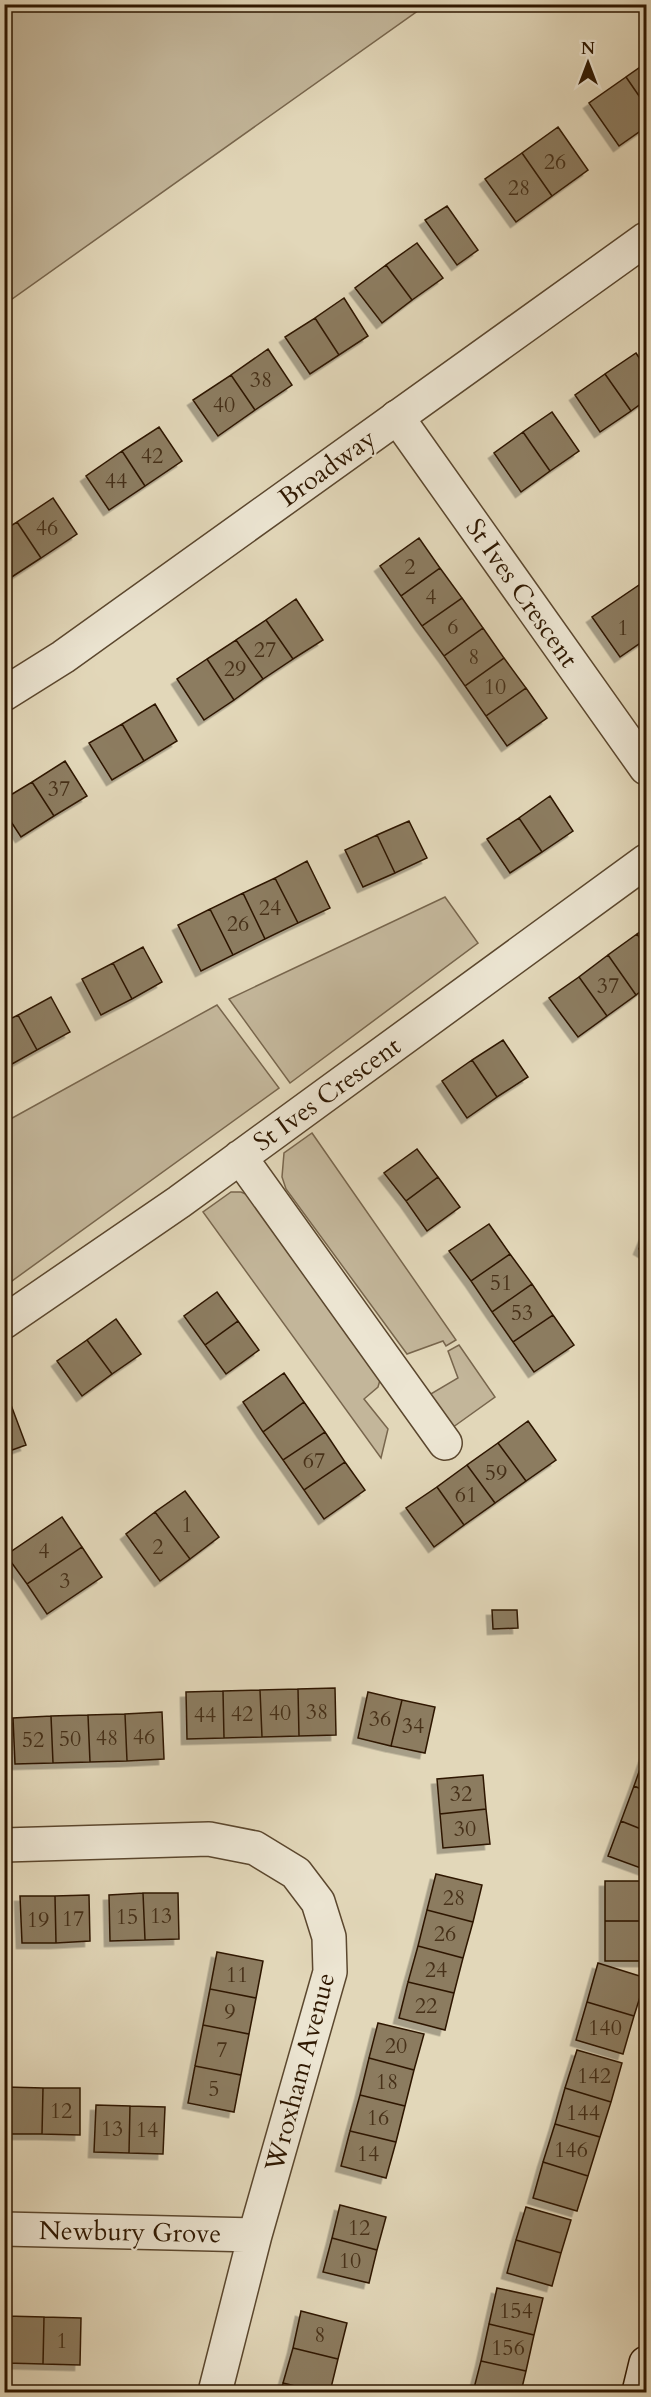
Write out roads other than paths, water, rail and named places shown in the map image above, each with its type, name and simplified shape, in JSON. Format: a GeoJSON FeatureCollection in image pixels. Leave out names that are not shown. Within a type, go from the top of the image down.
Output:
{"type":"FeatureCollection","features":[{"type":"Feature","properties":{"kind":"street","name":"Broadway"},"geometry":{"type":"LineString","coordinates":[[4,694],[63,657],[646,239]]}},
{"type":"Feature","properties":{"kind":"street","name":"St Ives Crescent"},"geometry":{"type":"LineString","coordinates":[[398,417],[646,768]]}},
{"type":"Feature","properties":{"kind":"street","name":"St Ives Crescent"},"geometry":{"type":"LineString","coordinates":[[4,1322],[179,1202],[646,861]]}},
{"type":"Feature","properties":{"kind":"street"},"geometry":{"type":"LineString","coordinates":[[240,1157],[446,1443]]}},
{"type":"Feature","properties":{"kind":"street","name":"Wroxham Avenue"},"geometry":{"type":"LineString","coordinates":[[4,1845],[209,1839],[255,1848],[296,1873],[318,1902],[328,1937],[330,1972],[255,2235],[215,2392]]}},
{"type":"Feature","properties":{"kind":"street","name":"Newbury Grove"},"geometry":{"type":"LineString","coordinates":[[4,2229],[255,2235]]}},
{"type":"Feature","properties":{"kind":"street"},"geometry":{"type":"LineString","coordinates":[[639,2392],[646,2363]]}}]}
